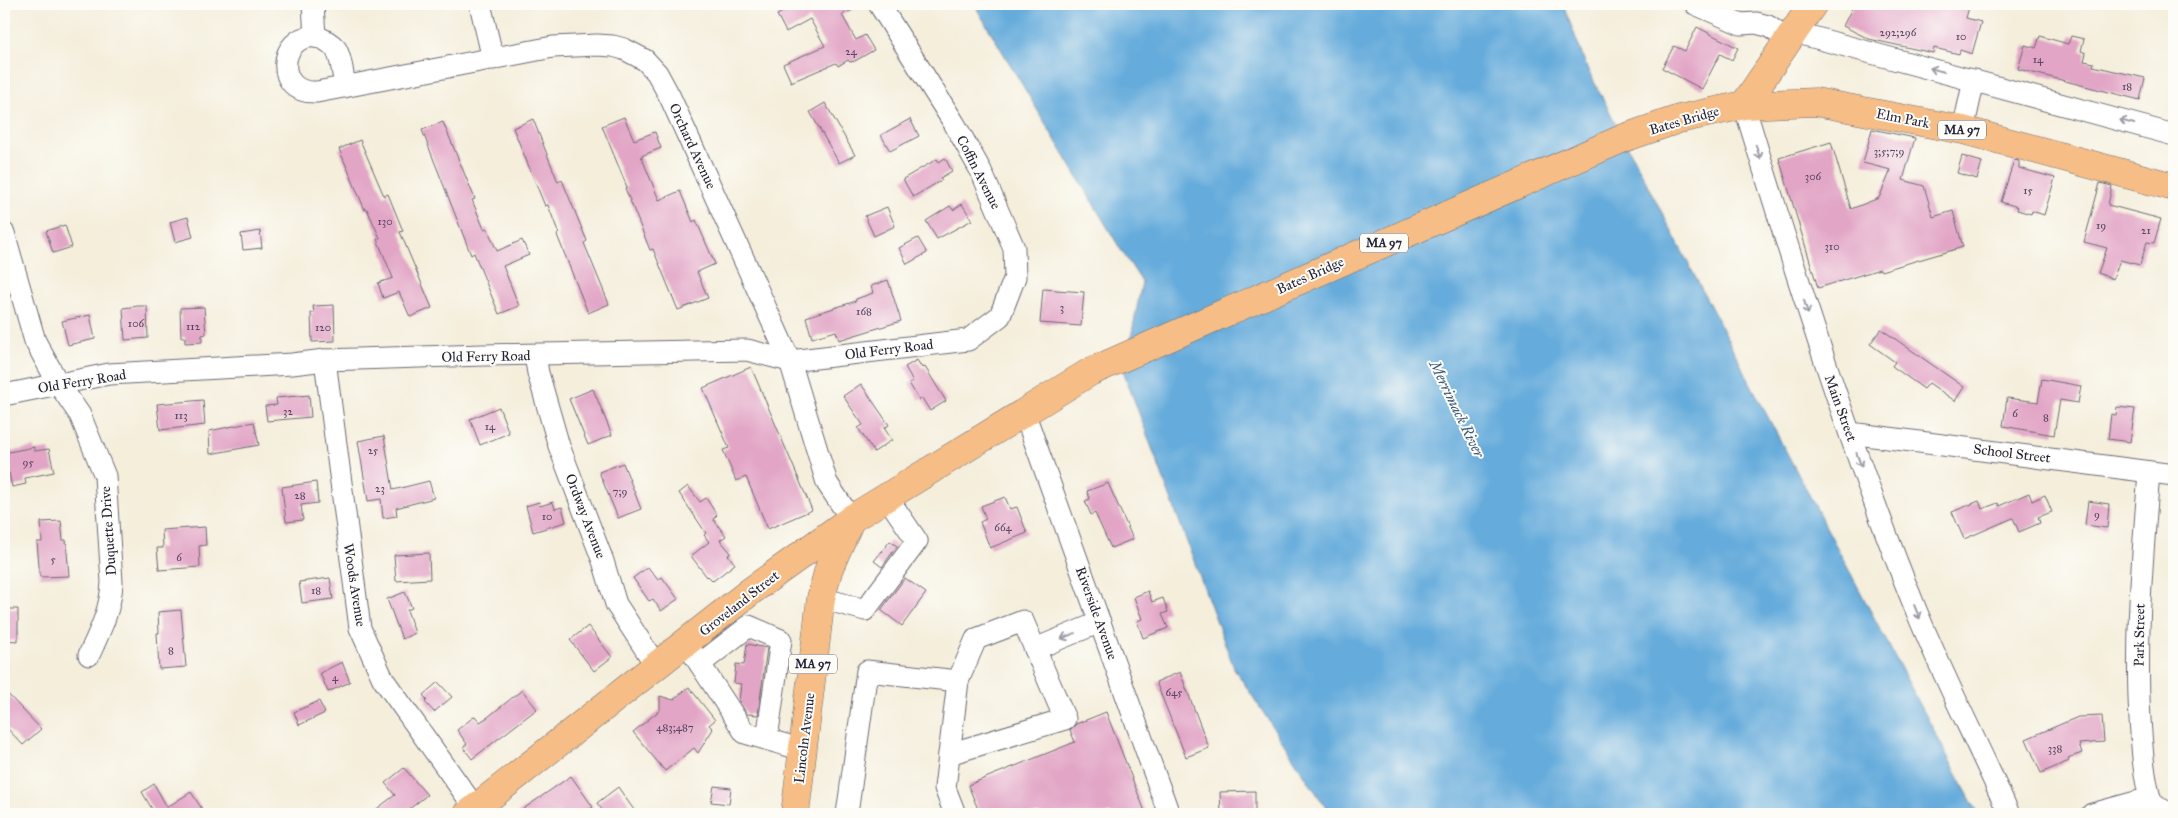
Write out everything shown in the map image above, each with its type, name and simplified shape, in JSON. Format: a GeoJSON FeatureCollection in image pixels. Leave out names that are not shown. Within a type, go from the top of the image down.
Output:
{"type":"FeatureCollection","features":[{"type":"Feature","properties":{"kind":"main road"},"geometry":{"type":"LineString","coordinates":[[1744,105],[1813,4]]}},
{"type":"Feature","properties":{"kind":"main road","name":"Elm Park"},"geometry":{"type":"LineString","coordinates":[[1744,105],[1816,102],[1963,130],[2174,188]]}},
{"type":"Feature","properties":{"kind":"main road","name":"Bates Bridge"},"geometry":{"type":"LineString","coordinates":[[1024,412],[1090,372],[1624,138],[1679,119],[1744,105]]}},
{"type":"Feature","properties":{"kind":"main road","name":"Groveland Street"},"geometry":{"type":"LineString","coordinates":[[472,811],[657,667],[694,653],[751,591],[851,519],[1024,412]]}},
{"type":"Feature","properties":{"kind":"main road","name":"Lincoln Avenue"},"geometry":{"type":"LineString","coordinates":[[795,814],[821,598],[828,568],[851,519]]}},
{"type":"Feature","properties":{"kind":"street"},"geometry":{"type":"LineString","coordinates":[[313,4],[314,37],[326,41],[336,49],[345,87]]}},
{"type":"Feature","properties":{"kind":"street"},"geometry":{"type":"LineString","coordinates":[[480,4],[493,59]]}},
{"type":"Feature","properties":{"kind":"street","name":"Coffin Avenue"},"geometry":{"type":"LineString","coordinates":[[879,4],[954,123],[984,179],[1014,248],[1015,277],[1000,316],[968,340]]}},
{"type":"Feature","properties":{"kind":"street"},"geometry":{"type":"LineString","coordinates":[[1695,4],[1741,24],[1756,23],[1768,26],[1791,36],[1974,80],[2174,135]]}},
{"type":"Feature","properties":{"kind":"street","name":"Orchard Avenue"},"geometry":{"type":"LineString","coordinates":[[314,37],[298,42],[290,50],[286,60],[288,78],[300,90],[311,93],[554,47],[613,46],[624,49],[645,60],[657,73],[696,151],[790,361],[827,483],[851,519]]}},
{"type":"Feature","properties":{"kind":"street"},"geometry":{"type":"LineString","coordinates":[[1963,130],[1974,80]]}},
{"type":"Feature","properties":{"kind":"street","name":"Main Street"},"geometry":{"type":"LineString","coordinates":[[1744,105],[1817,341],[1916,610],[1945,678],[1978,741],[2009,814]]}},
{"type":"Feature","properties":{"kind":"street","name":"Duquette Drive"},"geometry":{"type":"LineString","coordinates":[[4,233],[35,342],[58,383],[80,415],[105,476],[112,582],[111,600],[89,655]]}},
{"type":"Feature","properties":{"kind":"street","name":"Old Ferry Road"},"geometry":{"type":"LineString","coordinates":[[4,395],[109,374],[292,364],[325,360],[747,350],[790,361],[968,340]]}},
{"type":"Feature","properties":{"kind":"street","name":"Ordway Avenue"},"geometry":{"type":"LineString","coordinates":[[535,355],[538,374],[559,446],[603,561],[616,604],[657,667]]}},
{"type":"Feature","properties":{"kind":"street","name":"Woods Avenue"},"geometry":{"type":"LineString","coordinates":[[325,360],[360,628],[383,679],[472,811]]}},
{"type":"Feature","properties":{"kind":"street","name":"Riverside Avenue"},"geometry":{"type":"LineString","coordinates":[[1024,412],[1169,814]]}},
{"type":"Feature","properties":{"kind":"street","name":"School Street"},"geometry":{"type":"LineString","coordinates":[[1850,433],[2174,475]]}},
{"type":"Feature","properties":{"kind":"street","name":"Park Street"},"geometry":{"type":"LineString","coordinates":[[2149,472],[2138,644],[2144,775],[2150,798]]}},
{"type":"Feature","properties":{"kind":"street"},"geometry":{"type":"LineString","coordinates":[[821,598],[864,610],[917,541],[887,497]]}},
{"type":"Feature","properties":{"kind":"street"},"geometry":{"type":"LineString","coordinates":[[949,754],[1065,719],[1023,621],[976,639],[958,681],[949,754],[945,788],[955,814]]}},
{"type":"Feature","properties":{"kind":"street"},"geometry":{"type":"LineString","coordinates":[[1035,649],[1100,622]]}},
{"type":"Feature","properties":{"kind":"street"},"geometry":{"type":"LineString","coordinates":[[767,739],[781,640],[749,626],[694,653],[745,733],[803,750]]}},
{"type":"Feature","properties":{"kind":"street"},"geometry":{"type":"LineString","coordinates":[[846,814],[867,671],[958,681]]}},
{"type":"Feature","properties":{"kind":"street"},"geometry":{"type":"LineString","coordinates":[[2092,814],[2150,798],[2155,806],[2171,814]]}},
{"type":"Feature","properties":{"kind":"water","name":"Merrimack River"},"geometry":{"type":"Polygon","coordinates":[[[974,4],[1563,4],[1587,68],[1770,421],[1978,814],[1330,814],[1234,668],[1124,373],[1142,282],[974,4]]]}},
{"type":"Feature","properties":{"kind":"building"},"geometry":{"type":"Polygon","coordinates":[[[798,4],[864,4],[842,15],[856,40],[865,35],[874,50],[855,61],[850,62],[848,60],[838,66],[836,63],[791,82],[783,64],[825,46],[810,19],[786,32],[777,15],[798,4]]]}},
{"type":"Feature","properties":{"kind":"building"},"geometry":{"type":"Polygon","coordinates":[[[1854,4],[1957,4],[1969,7],[1966,18],[1981,22],[1972,54],[1960,50],[1959,54],[1934,48],[1933,53],[1869,39],[1843,26],[1854,4]]]}},
{"type":"Feature","properties":{"kind":"building"},"geometry":{"type":"Polygon","coordinates":[[[1697,27],[1738,48],[1732,60],[1720,54],[1702,89],[1662,68],[1674,46],[1685,51],[1697,27]]]}},
{"type":"Feature","properties":{"kind":"building"},"geometry":{"type":"Polygon","coordinates":[[[2040,36],[2068,44],[2071,36],[2084,39],[2081,51],[2086,53],[2084,61],[2094,63],[2093,66],[2145,78],[2140,100],[2018,69],[2025,45],[2036,48],[2040,36]]]}},
{"type":"Feature","properties":{"kind":"building"},"geometry":{"type":"Polygon","coordinates":[[[825,103],[855,155],[839,163],[810,112],[825,103]]]}},
{"type":"Feature","properties":{"kind":"building"},"geometry":{"type":"Polygon","coordinates":[[[624,117],[634,140],[655,132],[661,148],[641,156],[659,200],[680,191],[693,222],[696,220],[715,264],[697,272],[708,298],[678,310],[653,249],[650,250],[602,126],[624,117]]]}},
{"type":"Feature","properties":{"kind":"building"},"geometry":{"type":"Polygon","coordinates":[[[533,119],[558,182],[562,180],[587,241],[584,243],[609,304],[588,313],[557,235],[559,234],[548,205],[545,206],[513,128],[533,119]]]}},
{"type":"Feature","properties":{"kind":"building"},"geometry":{"type":"Polygon","coordinates":[[[910,119],[919,136],[890,151],[881,135],[910,119]]]}},
{"type":"Feature","properties":{"kind":"building"},"geometry":{"type":"Polygon","coordinates":[[[443,122],[475,199],[472,200],[484,229],[487,228],[497,251],[522,240],[529,255],[503,266],[519,306],[499,314],[474,253],[471,255],[422,130],[443,122]]]}},
{"type":"Feature","properties":{"kind":"building"},"geometry":{"type":"Polygon","coordinates":[[[1872,129],[1915,138],[1903,180],[1924,186],[1933,217],[1953,211],[1963,247],[1818,288],[1779,158],[1831,142],[1851,209],[1879,198],[1891,170],[1863,163],[1872,129]]]}},
{"type":"Feature","properties":{"kind":"building"},"geometry":{"type":"Polygon","coordinates":[[[360,140],[384,196],[388,194],[403,231],[400,232],[432,308],[410,317],[399,292],[383,298],[378,283],[393,278],[377,239],[380,238],[367,209],[365,210],[339,149],[360,140]]]}},
{"type":"Feature","properties":{"kind":"building"},"geometry":{"type":"Polygon","coordinates":[[[1962,156],[1982,162],[1977,179],[1957,173],[1962,156]]]}},
{"type":"Feature","properties":{"kind":"building"},"geometry":{"type":"Polygon","coordinates":[[[945,158],[952,171],[940,178],[942,180],[913,197],[903,179],[937,159],[939,162],[945,158]]]}},
{"type":"Feature","properties":{"kind":"building"},"geometry":{"type":"Polygon","coordinates":[[[2014,160],[2019,161],[2019,168],[2055,178],[2044,215],[2032,211],[2031,214],[2017,210],[2018,207],[2001,202],[2014,160]]]}},
{"type":"Feature","properties":{"kind":"building"},"geometry":{"type":"Polygon","coordinates":[[[2100,183],[2112,186],[2108,205],[2161,219],[2154,243],[2147,242],[2140,265],[2120,260],[2113,279],[2098,273],[2107,248],[2084,242],[2100,183]]]}},
{"type":"Feature","properties":{"kind":"building"},"geometry":{"type":"Polygon","coordinates":[[[962,204],[972,220],[937,239],[926,221],[950,206],[953,210],[962,204]]]}},
{"type":"Feature","properties":{"kind":"building"},"geometry":{"type":"Polygon","coordinates":[[[887,207],[895,226],[874,236],[865,216],[887,207]]]}},
{"type":"Feature","properties":{"kind":"building"},"geometry":{"type":"Polygon","coordinates":[[[188,217],[193,237],[175,242],[170,222],[188,217]]]}},
{"type":"Feature","properties":{"kind":"building"},"geometry":{"type":"Polygon","coordinates":[[[65,225],[72,247],[53,253],[46,231],[65,225]]]}},
{"type":"Feature","properties":{"kind":"building"},"geometry":{"type":"Polygon","coordinates":[[[260,231],[262,248],[243,250],[241,234],[260,231]]]}},
{"type":"Feature","properties":{"kind":"building"},"geometry":{"type":"Polygon","coordinates":[[[918,238],[927,253],[907,264],[899,248],[918,238]]]}},
{"type":"Feature","properties":{"kind":"building"},"geometry":{"type":"Polygon","coordinates":[[[888,280],[901,321],[839,340],[836,331],[812,338],[806,317],[856,301],[856,299],[873,293],[871,286],[888,280]]]}},
{"type":"Feature","properties":{"kind":"building"},"geometry":{"type":"Polygon","coordinates":[[[1043,289],[1084,292],[1081,326],[1040,323],[1043,289]]]}},
{"type":"Feature","properties":{"kind":"building"},"geometry":{"type":"Polygon","coordinates":[[[334,305],[335,341],[312,342],[311,313],[314,313],[313,306],[334,305]]]}},
{"type":"Feature","properties":{"kind":"building"},"geometry":{"type":"Polygon","coordinates":[[[147,306],[148,338],[125,340],[123,308],[147,306]]]}},
{"type":"Feature","properties":{"kind":"building"},"geometry":{"type":"Polygon","coordinates":[[[204,307],[206,334],[202,335],[202,342],[185,343],[185,337],[181,337],[180,308],[204,307]]]}},
{"type":"Feature","properties":{"kind":"building"},"geometry":{"type":"Polygon","coordinates":[[[90,315],[95,339],[68,345],[62,321],[90,315]]]}},
{"type":"Feature","properties":{"kind":"building"},"geometry":{"type":"Polygon","coordinates":[[[1881,329],[1964,387],[1955,401],[1929,383],[1924,389],[1892,366],[1895,362],[1870,344],[1881,329]]]}},
{"type":"Feature","properties":{"kind":"building"},"geometry":{"type":"Polygon","coordinates":[[[917,360],[922,368],[925,367],[946,401],[930,411],[922,398],[919,400],[909,383],[913,381],[905,367],[917,360]]]}},
{"type":"Feature","properties":{"kind":"building"},"geometry":{"type":"Polygon","coordinates":[[[751,367],[812,510],[768,529],[746,477],[736,481],[723,450],[729,448],[703,388],[751,367]]]}},
{"type":"Feature","properties":{"kind":"building"},"geometry":{"type":"Polygon","coordinates":[[[2042,379],[2081,386],[2078,403],[2060,400],[2054,435],[2003,426],[2007,398],[2038,402],[2042,379]]]}},
{"type":"Feature","properties":{"kind":"building"},"geometry":{"type":"Polygon","coordinates":[[[861,384],[889,425],[884,428],[892,440],[874,452],[858,428],[863,425],[843,396],[861,384]]]}},
{"type":"Feature","properties":{"kind":"building"},"geometry":{"type":"Polygon","coordinates":[[[593,389],[612,435],[588,445],[569,399],[593,389]]]}},
{"type":"Feature","properties":{"kind":"building"},"geometry":{"type":"Polygon","coordinates":[[[309,395],[311,417],[267,421],[265,406],[277,405],[276,398],[309,395]]]}},
{"type":"Feature","properties":{"kind":"building"},"geometry":{"type":"Polygon","coordinates":[[[203,400],[205,425],[160,430],[157,404],[203,400]]]}},
{"type":"Feature","properties":{"kind":"building"},"geometry":{"type":"Polygon","coordinates":[[[499,407],[509,433],[480,445],[470,419],[499,407]]]}},
{"type":"Feature","properties":{"kind":"building"},"geometry":{"type":"Polygon","coordinates":[[[2117,407],[2135,409],[2130,442],[2108,439],[2111,414],[2116,415],[2117,407]]]}},
{"type":"Feature","properties":{"kind":"building"},"geometry":{"type":"Polygon","coordinates":[[[254,422],[259,445],[210,454],[209,431],[254,422]]]}},
{"type":"Feature","properties":{"kind":"building"},"geometry":{"type":"Polygon","coordinates":[[[384,436],[393,490],[429,481],[434,498],[396,508],[397,516],[383,518],[381,499],[368,501],[358,441],[384,436]]]}},
{"type":"Feature","properties":{"kind":"building"},"geometry":{"type":"Polygon","coordinates":[[[34,447],[34,451],[49,449],[54,472],[25,478],[26,484],[12,487],[9,473],[4,474],[4,453],[34,447]]]}},
{"type":"Feature","properties":{"kind":"building"},"geometry":{"type":"Polygon","coordinates":[[[623,463],[641,509],[618,518],[599,472],[623,463]]]}},
{"type":"Feature","properties":{"kind":"building"},"geometry":{"type":"Polygon","coordinates":[[[316,482],[318,503],[301,505],[303,520],[286,522],[282,487],[316,482]]]}},
{"type":"Feature","properties":{"kind":"building"},"geometry":{"type":"Polygon","coordinates":[[[1108,483],[1133,539],[1111,548],[1095,513],[1091,515],[1085,501],[1090,499],[1087,491],[1108,483]]]}},
{"type":"Feature","properties":{"kind":"building"},"geometry":{"type":"Polygon","coordinates":[[[688,486],[700,502],[706,498],[717,515],[713,519],[726,536],[720,540],[731,553],[728,555],[735,564],[713,581],[707,577],[691,556],[709,542],[704,535],[706,533],[679,493],[688,486]]]}},
{"type":"Feature","properties":{"kind":"building"},"geometry":{"type":"Polygon","coordinates":[[[2029,493],[2032,501],[2045,495],[2052,512],[2038,517],[2040,523],[2019,532],[2013,518],[1964,539],[1952,512],[1979,501],[1982,509],[1998,503],[1999,506],[2029,493]]]}},
{"type":"Feature","properties":{"kind":"building"},"geometry":{"type":"Polygon","coordinates":[[[1005,497],[1010,509],[1017,507],[1027,533],[990,548],[980,522],[986,519],[981,506],[1005,497]]]}},
{"type":"Feature","properties":{"kind":"building"},"geometry":{"type":"Polygon","coordinates":[[[2088,501],[2109,504],[2107,528],[2085,525],[2088,501]]]}},
{"type":"Feature","properties":{"kind":"building"},"geometry":{"type":"Polygon","coordinates":[[[539,502],[540,506],[553,502],[555,509],[562,507],[566,522],[533,532],[526,506],[539,502]]]}},
{"type":"Feature","properties":{"kind":"building"},"geometry":{"type":"Polygon","coordinates":[[[61,521],[63,540],[66,540],[69,576],[40,577],[37,542],[42,542],[41,522],[61,521]]]}},
{"type":"Feature","properties":{"kind":"building"},"geometry":{"type":"Polygon","coordinates":[[[205,527],[206,545],[199,546],[200,567],[159,570],[157,548],[163,548],[162,530],[205,527]]]}},
{"type":"Feature","properties":{"kind":"building"},"geometry":{"type":"Polygon","coordinates":[[[890,541],[897,546],[882,567],[874,561],[890,541]]]}},
{"type":"Feature","properties":{"kind":"building"},"geometry":{"type":"Polygon","coordinates":[[[429,553],[430,579],[396,581],[394,555],[429,553]]]}},
{"type":"Feature","properties":{"kind":"building"},"geometry":{"type":"Polygon","coordinates":[[[648,567],[658,580],[662,577],[678,599],[661,611],[653,599],[649,601],[633,578],[648,567]]]}},
{"type":"Feature","properties":{"kind":"building"},"geometry":{"type":"Polygon","coordinates":[[[330,578],[333,599],[302,603],[299,582],[330,578]]]}},
{"type":"Feature","properties":{"kind":"building"},"geometry":{"type":"Polygon","coordinates":[[[905,578],[926,593],[902,626],[881,610],[905,578]]]}},
{"type":"Feature","properties":{"kind":"building"},"geometry":{"type":"Polygon","coordinates":[[[1148,591],[1152,602],[1163,598],[1168,612],[1162,614],[1168,628],[1143,638],[1137,621],[1142,619],[1134,597],[1148,591]]]}},
{"type":"Feature","properties":{"kind":"building"},"geometry":{"type":"Polygon","coordinates":[[[405,592],[412,608],[407,610],[415,633],[402,639],[387,599],[405,592]]]}},
{"type":"Feature","properties":{"kind":"building"},"geometry":{"type":"Polygon","coordinates":[[[4,609],[18,609],[18,641],[4,640],[4,609]]]}},
{"type":"Feature","properties":{"kind":"building"},"geometry":{"type":"Polygon","coordinates":[[[181,610],[186,667],[159,669],[158,612],[181,610]]]}},
{"type":"Feature","properties":{"kind":"building"},"geometry":{"type":"Polygon","coordinates":[[[588,626],[612,657],[594,671],[570,640],[588,626]]]}},
{"type":"Feature","properties":{"kind":"building"},"geometry":{"type":"Polygon","coordinates":[[[747,644],[767,648],[758,715],[747,714],[739,701],[741,684],[734,683],[736,664],[744,665],[747,644]]]}},
{"type":"Feature","properties":{"kind":"building"},"geometry":{"type":"Polygon","coordinates":[[[342,662],[350,682],[328,692],[320,673],[342,662]]]}},
{"type":"Feature","properties":{"kind":"building"},"geometry":{"type":"Polygon","coordinates":[[[1180,672],[1209,748],[1186,757],[1156,682],[1180,672]]]}},
{"type":"Feature","properties":{"kind":"building"},"geometry":{"type":"Polygon","coordinates":[[[438,682],[452,697],[434,712],[425,702],[427,700],[423,695],[438,682]]]}},
{"type":"Feature","properties":{"kind":"building"},"geometry":{"type":"Polygon","coordinates":[[[689,687],[715,720],[709,725],[713,729],[698,753],[694,748],[665,771],[633,732],[660,710],[660,696],[673,700],[689,687]]]}},
{"type":"Feature","properties":{"kind":"building"},"geometry":{"type":"Polygon","coordinates":[[[4,690],[41,729],[23,745],[4,725],[4,690]]]}},
{"type":"Feature","properties":{"kind":"building"},"geometry":{"type":"Polygon","coordinates":[[[522,690],[537,709],[472,759],[463,747],[467,744],[457,730],[475,716],[480,722],[522,690]]]}},
{"type":"Feature","properties":{"kind":"building"},"geometry":{"type":"Polygon","coordinates":[[[319,701],[325,713],[299,725],[294,712],[319,701]]]}},
{"type":"Feature","properties":{"kind":"building"},"geometry":{"type":"Polygon","coordinates":[[[1106,712],[1146,814],[980,814],[968,785],[1075,742],[1070,730],[1076,724],[1106,712]]]}},
{"type":"Feature","properties":{"kind":"building"},"geometry":{"type":"Polygon","coordinates":[[[2102,716],[2104,742],[2079,744],[2082,753],[2068,758],[2069,761],[2041,773],[2026,739],[2078,717],[2102,716]]]}},
{"type":"Feature","properties":{"kind":"building"},"geometry":{"type":"Polygon","coordinates":[[[404,768],[427,795],[403,814],[370,814],[395,795],[385,783],[404,768]]]}},
{"type":"Feature","properties":{"kind":"building"},"geometry":{"type":"Polygon","coordinates":[[[571,776],[593,807],[582,814],[516,814],[571,776]]]}},
{"type":"Feature","properties":{"kind":"building"},"geometry":{"type":"Polygon","coordinates":[[[154,784],[167,807],[191,792],[202,809],[194,814],[155,814],[142,792],[154,784]]]}},
{"type":"Feature","properties":{"kind":"building"},"geometry":{"type":"Polygon","coordinates":[[[714,786],[731,788],[729,804],[711,802],[714,786]]]}},
{"type":"Feature","properties":{"kind":"building"},"geometry":{"type":"Polygon","coordinates":[[[618,787],[637,814],[605,814],[597,803],[618,787]]]}},
{"type":"Feature","properties":{"kind":"building"},"geometry":{"type":"Polygon","coordinates":[[[1255,791],[1255,814],[1221,814],[1220,792],[1255,791]]]}}]}
